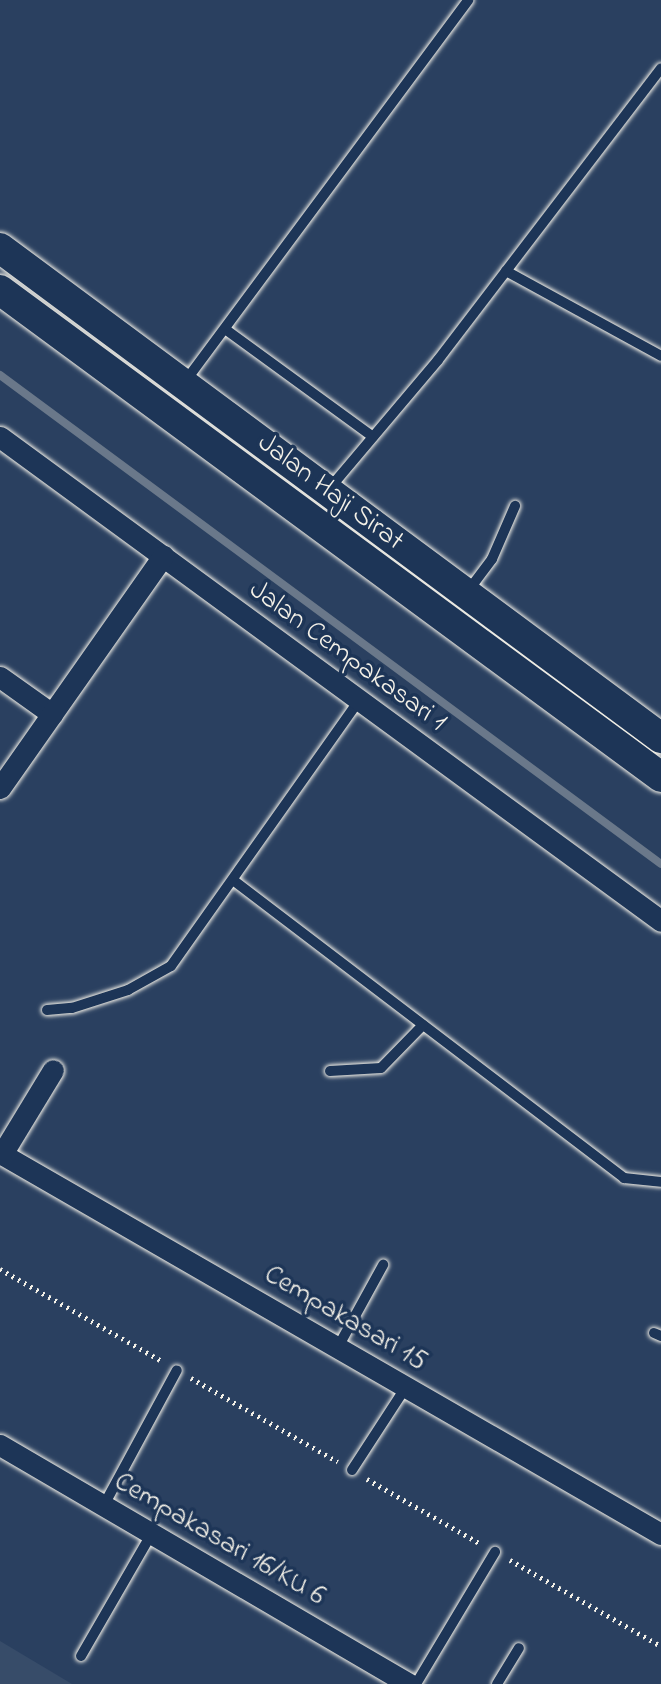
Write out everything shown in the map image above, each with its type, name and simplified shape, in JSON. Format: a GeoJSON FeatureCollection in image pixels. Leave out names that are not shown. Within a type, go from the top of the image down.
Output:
{"type":"FeatureCollection","features":[{"type":"Feature","properties":{"kind":"main road","name":"Jalan Haji Sirat"},"geometry":{"type":"LineString","coordinates":[[0,248],[661,738]]}},
{"type":"Feature","properties":{"kind":"main road","name":"Jalan Haji Sirat"},"geometry":{"type":"LineString","coordinates":[[0,290],[661,777]]}},
{"type":"Feature","properties":{"kind":"street","name":"Jalan Cempakasari 1"},"geometry":{"type":"LineString","coordinates":[[0,437],[661,921]]}},
{"type":"Feature","properties":{"kind":"street"},"geometry":{"type":"LineString","coordinates":[[0,788],[163,556]]}},
{"type":"Feature","properties":{"kind":"street"},"geometry":{"type":"LineString","coordinates":[[0,677],[51,714]]}},
{"type":"Feature","properties":{"kind":"street"},"geometry":{"type":"LineString","coordinates":[[1,1154],[53,1070]]}},
{"type":"Feature","properties":{"kind":"street","name":"Cempakasari 15"},"geometry":{"type":"LineString","coordinates":[[1,1154],[661,1534]]}},
{"type":"Feature","properties":{"kind":"street","name":"Cempakasari 16/KU 6"},"geometry":{"type":"LineString","coordinates":[[0,1445],[409,1684]]}},
{"type":"Feature","properties":{"kind":"lane"},"geometry":{"type":"LineString","coordinates":[[183,384],[468,0]]}},
{"type":"Feature","properties":{"kind":"lane"},"geometry":{"type":"LineString","coordinates":[[327,491],[506,271],[661,68]]}},
{"type":"Feature","properties":{"kind":"lane"},"geometry":{"type":"LineString","coordinates":[[506,271],[661,356]]}},
{"type":"Feature","properties":{"kind":"lane"},"geometry":{"type":"LineString","coordinates":[[225,329],[373,437]]}},
{"type":"Feature","properties":{"kind":"lane"},"geometry":{"type":"LineString","coordinates":[[466,594],[492,559],[515,506]]}},
{"type":"Feature","properties":{"kind":"lane"},"geometry":{"type":"LineString","coordinates":[[47,1010],[72,1008],[128,990],[171,966],[359,700]]}},
{"type":"Feature","properties":{"kind":"lane"},"geometry":{"type":"LineString","coordinates":[[233,880],[624,1178],[661,1182]]}},
{"type":"Feature","properties":{"kind":"lane"},"geometry":{"type":"LineString","coordinates":[[330,1071],[381,1068],[423,1025]]}},
{"type":"Feature","properties":{"kind":"lane"},"geometry":{"type":"LineString","coordinates":[[338,1348],[383,1265]]}},
{"type":"Feature","properties":{"kind":"lane"},"geometry":{"type":"LineString","coordinates":[[104,1505],[177,1370]]}},
{"type":"Feature","properties":{"kind":"lane"},"geometry":{"type":"LineString","coordinates":[[352,1470],[406,1387]]}},
{"type":"Feature","properties":{"kind":"lane"},"geometry":{"type":"LineString","coordinates":[[81,1656],[152,1533]]}},
{"type":"Feature","properties":{"kind":"lane"},"geometry":{"type":"LineString","coordinates":[[416,1684],[495,1552]]}},
{"type":"Feature","properties":{"kind":"lane"},"geometry":{"type":"LineString","coordinates":[[497,1684],[519,1648]]}},
{"type":"Feature","properties":{"kind":"path"},"geometry":{"type":"LineString","coordinates":[[0,1269],[661,1646]]}},
{"type":"Feature","properties":{"kind":"shaded area"},"geometry":{"type":"Polygon","coordinates":[[[0,1641],[72,1684],[0,1684],[0,1641]]]}},
{"type":"Feature","properties":{"kind":"waterway"},"geometry":{"type":"LineString","coordinates":[[0,375],[661,864]]}}]}
